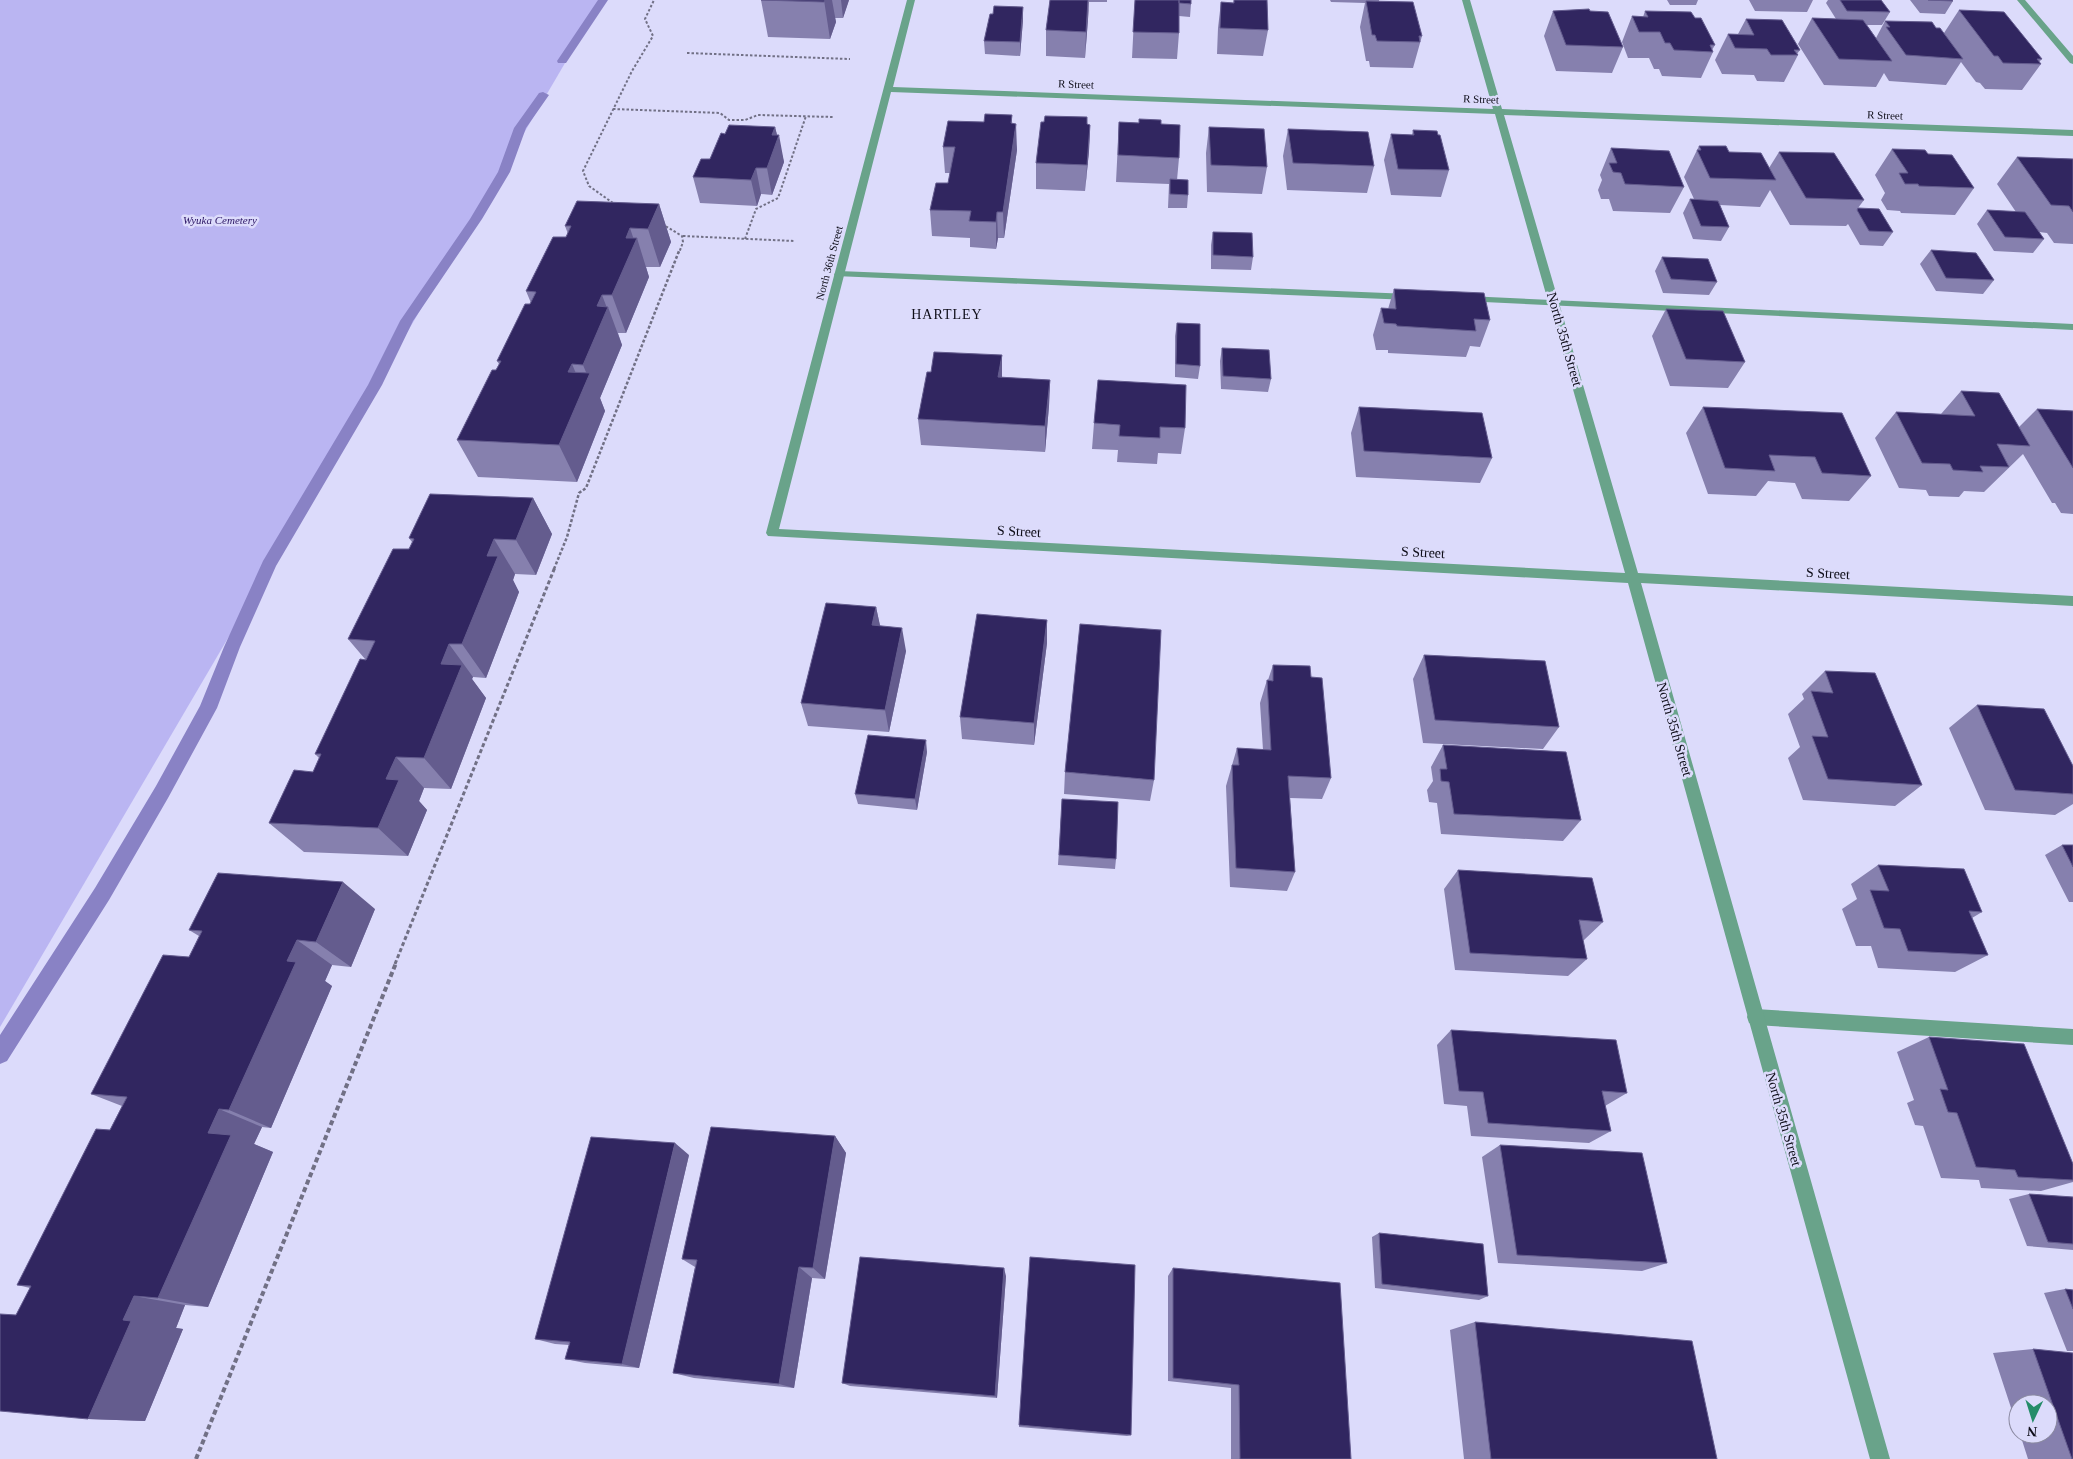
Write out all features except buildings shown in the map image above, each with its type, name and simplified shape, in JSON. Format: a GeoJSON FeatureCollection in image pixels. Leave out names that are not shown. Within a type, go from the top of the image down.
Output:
{"type":"FeatureCollection","features":[{"type":"Feature","properties":{"kind":"street","name":"North 36th Street"},"geometry":{"type":"LineString","coordinates":[[772,534],[911,0]]}},
{"type":"Feature","properties":{"kind":"street","name":"North 35th Street"},"geometry":{"type":"LineString","coordinates":[[1466,0],[1633,578],[1880,1459]]}},
{"type":"Feature","properties":{"kind":"street"},"geometry":{"type":"LineString","coordinates":[[2021,0],[2073,61]]}},
{"type":"Feature","properties":{"kind":"street","name":"R Street"},"geometry":{"type":"LineString","coordinates":[[888,89],[2073,133]]}},
{"type":"Feature","properties":{"kind":"street"},"geometry":{"type":"LineString","coordinates":[[1554,303],[2073,327]]}},
{"type":"Feature","properties":{"kind":"street","name":"S Street"},"geometry":{"type":"LineString","coordinates":[[772,534],[2073,601]]}},
{"type":"Feature","properties":{"kind":"street"},"geometry":{"type":"LineString","coordinates":[[1755,1017],[2073,1037]]}},
{"type":"Feature","properties":{"kind":"lane"},"geometry":{"type":"LineString","coordinates":[[839,274],[1421,297]]}},
{"type":"Feature","properties":{"kind":"lane"},"geometry":{"type":"LineString","coordinates":[[1460,299],[1554,303]]}},
{"type":"Feature","properties":{"kind":"path"},"geometry":{"type":"LineString","coordinates":[[615,204],[600,195],[583,179],[587,163],[613,109],[632,71],[653,36],[645,19],[654,0]]}},
{"type":"Feature","properties":{"kind":"path"},"geometry":{"type":"LineString","coordinates":[[687,53],[850,59]]}},
{"type":"Feature","properties":{"kind":"path"},"geometry":{"type":"LineString","coordinates":[[613,109],[720,113],[729,120],[745,120],[758,114],[832,117]]}},
{"type":"Feature","properties":{"kind":"path"},"geometry":{"type":"LineString","coordinates":[[745,239],[756,209],[778,198],[806,116]]}},
{"type":"Feature","properties":{"kind":"path"},"geometry":{"type":"LineString","coordinates":[[660,223],[682,236],[794,241]]}},
{"type":"Feature","properties":{"kind":"path"},"geometry":{"type":"LineString","coordinates":[[196,1459],[563,546],[579,493],[586,488],[683,242],[682,236]]}},
{"type":"Feature","properties":{"kind":"green space","name":"Wyuka Cemetery"},"geometry":{"type":"Polygon","coordinates":[[[0,0],[602,0],[0,1027],[0,0]]]}},
{"type":"Feature","properties":{"kind":"waterway"},"geometry":{"type":"LineString","coordinates":[[562,61],[603,0]]}},
{"type":"Feature","properties":{"kind":"waterway"},"geometry":{"type":"LineString","coordinates":[[0,1054],[102,894],[162,792],[208,708],[232,647],[269,565],[375,385],[407,321],[476,219],[504,172],[520,128],[543,95]]}},
{"type":"Feature","properties":{"kind":"district","name":"HARTLEY"},"geometry":{"type":"Point","coordinates":[947,314]}}]}
